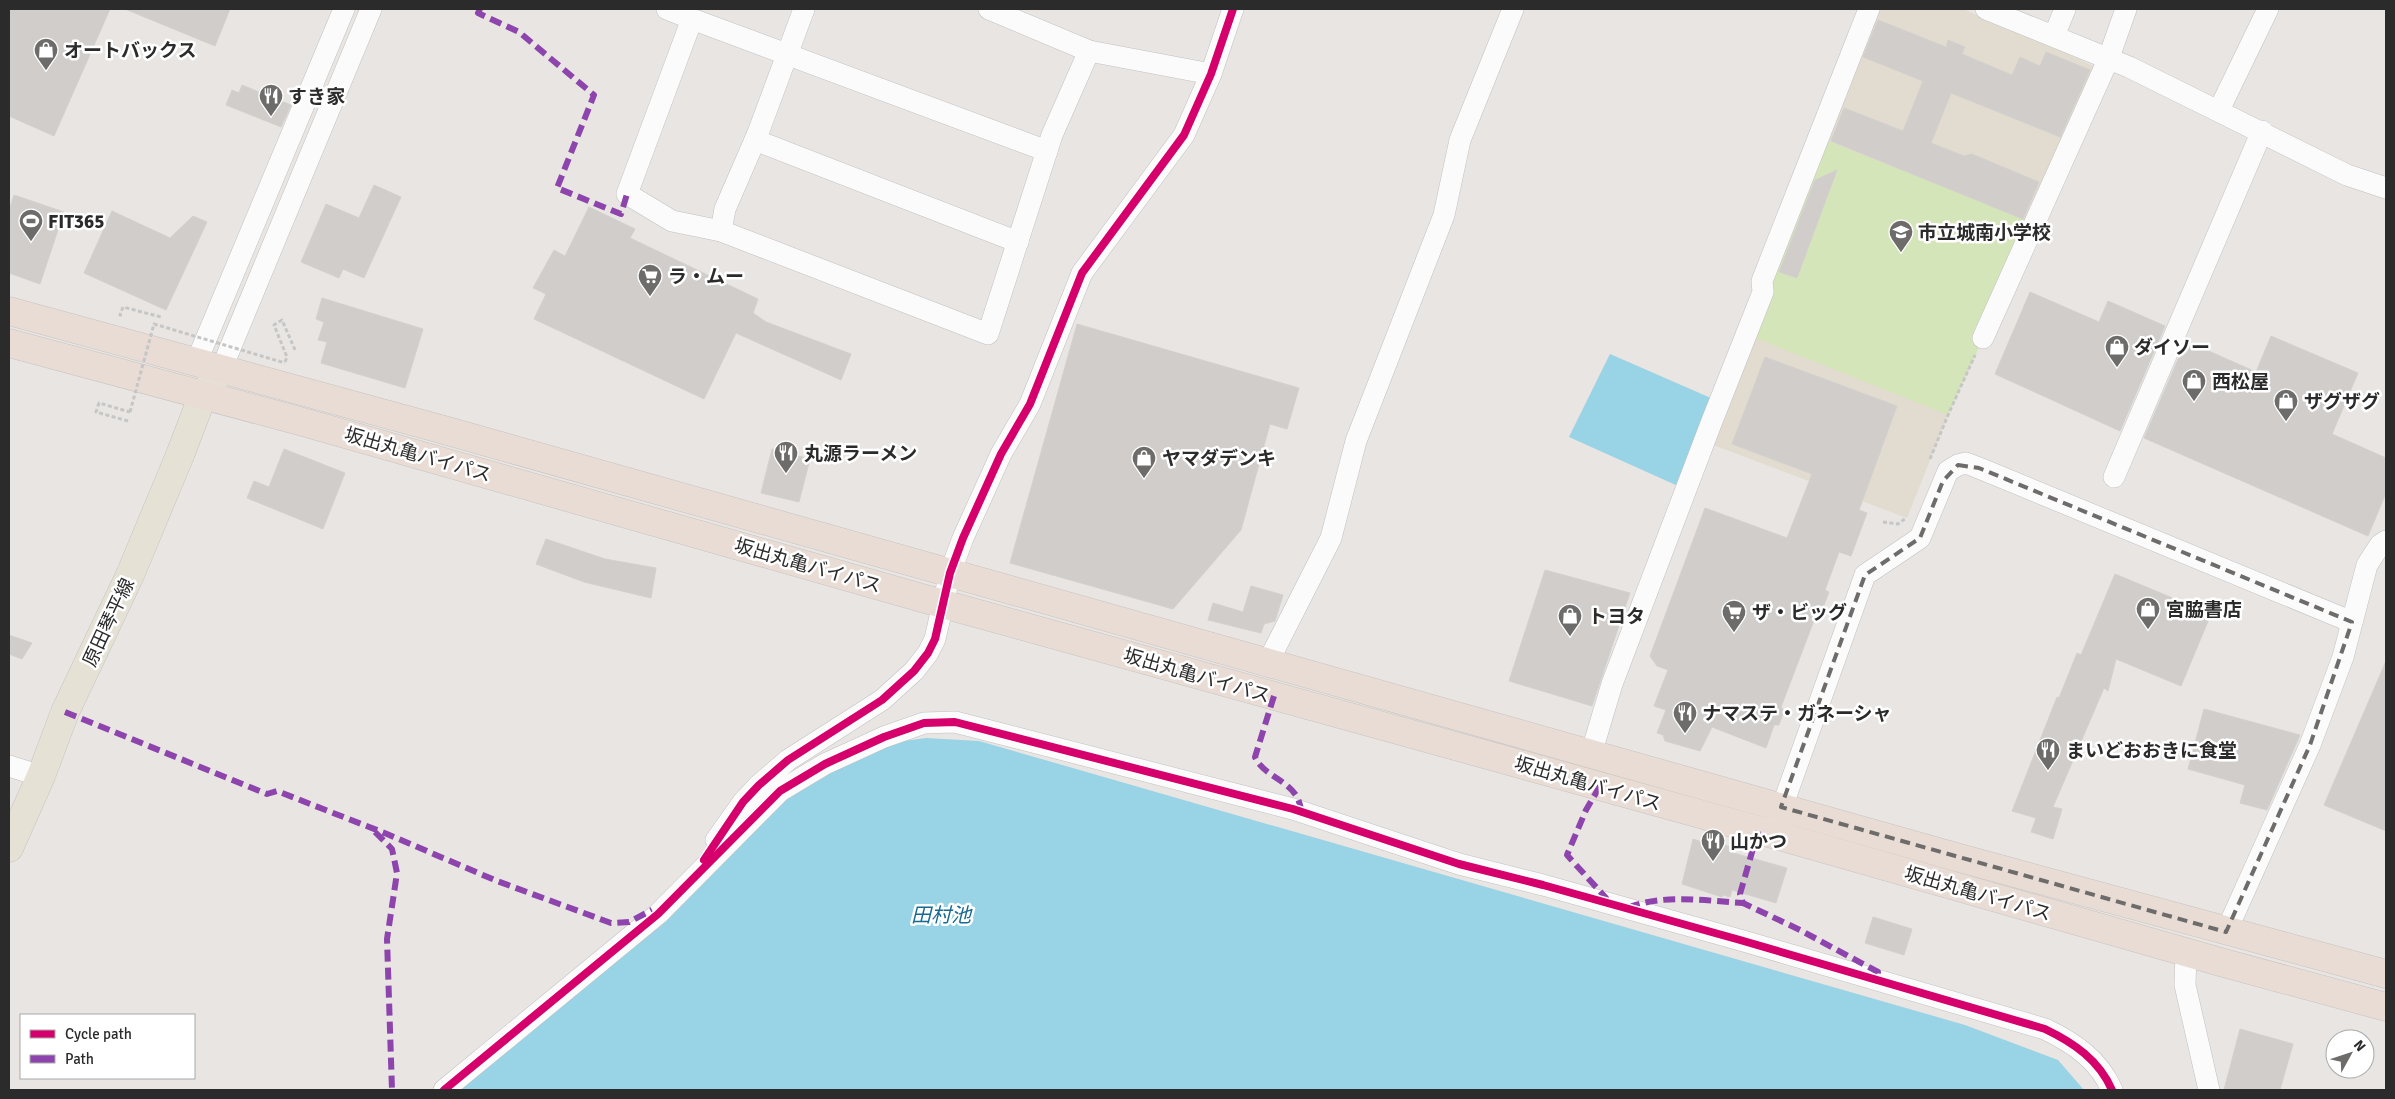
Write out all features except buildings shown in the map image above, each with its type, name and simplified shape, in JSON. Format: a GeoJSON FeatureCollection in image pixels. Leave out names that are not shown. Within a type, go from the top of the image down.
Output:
{"type":"FeatureCollection","features":[{"type":"Feature","properties":{"kind":"highway","name":"坂出丸亀バイパス"},"geometry":{"type":"LineString","coordinates":[[9,310],[208,367],[444,430],[1781,808],[2226,932],[2386,974]]}},
{"type":"Feature","properties":{"kind":"highway","name":"坂出丸亀バイパス"},"geometry":{"type":"LineString","coordinates":[[9,343],[203,395],[943,604],[1772,834],[2186,953],[2386,1007]]}},
{"type":"Feature","properties":{"kind":"main road"},"geometry":{"type":"LineString","coordinates":[[203,395],[208,367]]}},
{"type":"Feature","properties":{"kind":"main road","name":"原田琴平線"},"geometry":{"type":"LineString","coordinates":[[9,848],[41,776],[65,712],[130,575],[203,395]]}},
{"type":"Feature","properties":{"kind":"street"},"geometry":{"type":"LineString","coordinates":[[208,367],[344,9]]}},
{"type":"Feature","properties":{"kind":"street"},"geometry":{"type":"LineString","coordinates":[[208,367],[370,9]]}},
{"type":"Feature","properties":{"kind":"street"},"geometry":{"type":"LineString","coordinates":[[668,9],[1047,151]]}},
{"type":"Feature","properties":{"kind":"street"},"geometry":{"type":"LineString","coordinates":[[721,231],[725,210],[755,140],[804,9]]}},
{"type":"Feature","properties":{"kind":"street"},"geometry":{"type":"LineString","coordinates":[[989,9],[1089,51],[1211,74]]}},
{"type":"Feature","properties":{"kind":"street"},"geometry":{"type":"LineString","coordinates":[[704,867],[702,864],[711,847],[743,802],[760,785],[794,756],[882,700],[914,671],[928,653],[935,639],[950,573],[982,493],[1001,454],[1030,404],[1082,273],[1184,135],[1211,74],[1233,9]]}},
{"type":"Feature","properties":{"kind":"street"},"geometry":{"type":"LineString","coordinates":[[1268,662],[1331,538],[1356,441],[1444,215],[1460,140],[1513,9]]}},
{"type":"Feature","properties":{"kind":"street"},"geometry":{"type":"LineString","coordinates":[[1591,754],[1612,684],[1763,292],[1762,281],[1868,9]]}},
{"type":"Feature","properties":{"kind":"street"},"geometry":{"type":"LineString","coordinates":[[1986,9],[2129,67],[2262,131],[2347,175],[2386,188]]}},
{"type":"Feature","properties":{"kind":"street"},"geometry":{"type":"LineString","coordinates":[[2054,36],[2065,9]]}},
{"type":"Feature","properties":{"kind":"street"},"geometry":{"type":"LineString","coordinates":[[1983,338],[2108,60],[2126,9]]}},
{"type":"Feature","properties":{"kind":"street"},"geometry":{"type":"LineString","coordinates":[[2219,110],[2268,9]]}},
{"type":"Feature","properties":{"kind":"street"},"geometry":{"type":"LineString","coordinates":[[692,19],[628,194],[672,221],[721,231],[988,334],[1047,151],[1089,51]]}},
{"type":"Feature","properties":{"kind":"street"},"geometry":{"type":"LineString","coordinates":[[2114,477],[2262,131]]}},
{"type":"Feature","properties":{"kind":"street"},"geometry":{"type":"LineString","coordinates":[[755,140],[1018,242]]}},
{"type":"Feature","properties":{"kind":"street"},"geometry":{"type":"LineString","coordinates":[[1772,834],[1865,575],[1920,538],[1948,471],[1958,465],[1966,463],[1979,468],[2352,622]]}},
{"type":"Feature","properties":{"kind":"street"},"geometry":{"type":"LineString","coordinates":[[2226,932],[2310,745],[2342,658],[2367,565],[2380,545],[2386,541]]}},
{"type":"Feature","properties":{"kind":"street"},"geometry":{"type":"LineString","coordinates":[[444,1090],[658,914],[780,792],[825,764],[884,737],[924,723],[955,722],[1293,809],[1459,864],[1543,885],[1722,935],[2045,1029],[2066,1040],[2088,1056],[2105,1075],[2112,1090]]}},
{"type":"Feature","properties":{"kind":"street"},"geometry":{"type":"LineString","coordinates":[[9,766],[41,776]]}},
{"type":"Feature","properties":{"kind":"street"},"geometry":{"type":"LineString","coordinates":[[2186,953],[2185,985],[2209,1090]]}},
{"type":"Feature","properties":{"kind":"path"},"geometry":{"type":"LineString","coordinates":[[120,315],[123,307],[161,317]]}},
{"type":"Feature","properties":{"kind":"path"},"geometry":{"type":"LineString","coordinates":[[128,421],[96,412],[99,403],[130,412],[154,324],[285,363],[288,357],[274,325],[282,320],[296,352]]}},
{"type":"Feature","properties":{"kind":"path"},"geometry":{"type":"LineString","coordinates":[[1927,466],[1983,338]]}},
{"type":"Feature","properties":{"kind":"path"},"geometry":{"type":"LineString","coordinates":[[1883,522],[1898,524],[1907,518],[1910,509]]}},
{"type":"Feature","properties":{"kind":"highlighted area"},"geometry":{"type":"Polygon","coordinates":[[[1958,465],[1979,468],[2352,622],[2310,745],[2226,932],[1781,807],[1865,575],[1920,538],[1943,481],[1958,465]]]}},
{"type":"Feature","properties":{"kind":"shaded area","name":"市立城南小学校"},"geometry":{"type":"Polygon","coordinates":[[[1877,9],[1963,9],[2060,50],[2103,71],[1948,415],[1907,518],[1708,443],[1569,437],[1610,354],[1713,399],[1877,9]]]}},
{"type":"Feature","properties":{"kind":"green space"},"geometry":{"type":"Polygon","coordinates":[[[1825,140],[2036,223],[1948,415],[1753,337],[1769,282],[1825,140]]]}},
{"type":"Feature","properties":{"kind":"water"},"geometry":{"type":"Polygon","coordinates":[[[1610,354],[1713,399],[1678,486],[1569,437],[1610,354]]]}},
{"type":"Feature","properties":{"kind":"water","name":"田村池"},"geometry":{"type":"Polygon","coordinates":[[[926,738],[979,741],[1965,1025],[2058,1060],[2084,1090],[457,1090],[761,819],[813,776],[867,746],[926,738]]]}},
{"type":"Feature","properties":{"kind":"marked path"},"geometry":{"type":"LineString","coordinates":[[480,9],[478,13],[519,32],[594,95],[557,188],[621,214],[627,194]]}},
{"type":"Feature","properties":{"kind":"marked path"},"geometry":{"type":"LineString","coordinates":[[1274,696],[1255,757],[1266,771],[1295,793],[1301,812]]}},
{"type":"Feature","properties":{"kind":"marked path"},"geometry":{"type":"LineString","coordinates":[[65,712],[267,794],[277,791],[387,834],[497,881],[611,923],[629,922],[652,910]]}},
{"type":"Feature","properties":{"kind":"marked path"},"geometry":{"type":"LineString","coordinates":[[1600,786],[1586,810],[1567,855],[1606,898],[1605,902]]}},
{"type":"Feature","properties":{"kind":"marked path"},"geometry":{"type":"LineString","coordinates":[[1758,831],[1740,894],[1743,903],[1800,930],[1878,972],[1877,980]]}},
{"type":"Feature","properties":{"kind":"marked path"},"geometry":{"type":"LineString","coordinates":[[375,832],[392,849],[397,873],[387,939],[392,1090]]}},
{"type":"Feature","properties":{"kind":"marked path"},"geometry":{"type":"LineString","coordinates":[[1631,910],[1632,906],[1646,902],[1674,899],[1743,903]]}},
{"type":"Feature","properties":{"kind":"cycle path"},"geometry":{"type":"LineString","coordinates":[[704,860],[743,802],[759,785],[788,760],[882,700],[914,671],[928,653],[935,639],[950,573],[963,538],[1001,454],[1030,404],[1082,273],[1184,135],[1211,74],[1233,9]]}},
{"type":"Feature","properties":{"kind":"cycle path"},"geometry":{"type":"LineString","coordinates":[[444,1090],[658,914],[780,791],[825,764],[884,737],[924,723],[955,722],[1293,809],[1459,864],[1543,885],[1740,940],[2045,1029],[2066,1040],[2093,1061],[2107,1079],[2112,1090]]}},
{"type":"Feature","properties":{"kind":"place","name":"オートバックス"},"geometry":{"type":"Point","coordinates":[46,71]}},
{"type":"Feature","properties":{"kind":"place","name":"すき家"},"geometry":{"type":"Point","coordinates":[271,117]}},
{"type":"Feature","properties":{"kind":"place","name":"FIT365"},"geometry":{"type":"Point","coordinates":[31,242]}},
{"type":"Feature","properties":{"kind":"place","name":"市立城南小学校"},"geometry":{"type":"Point","coordinates":[1901,253]}},
{"type":"Feature","properties":{"kind":"place","name":"ラ・ムー"},"geometry":{"type":"Point","coordinates":[650,297]}},
{"type":"Feature","properties":{"kind":"place","name":"ダイソー"},"geometry":{"type":"Point","coordinates":[2117,368]}},
{"type":"Feature","properties":{"kind":"place","name":"西松屋"},"geometry":{"type":"Point","coordinates":[2194,402]}},
{"type":"Feature","properties":{"kind":"place","name":"ザグザグ"},"geometry":{"type":"Point","coordinates":[2286,422]}},
{"type":"Feature","properties":{"kind":"place","name":"丸源ラーメン"},"geometry":{"type":"Point","coordinates":[786,474]}},
{"type":"Feature","properties":{"kind":"place","name":"ヤマダデンキ"},"geometry":{"type":"Point","coordinates":[1144,479]}},
{"type":"Feature","properties":{"kind":"place","name":"宮脇書店"},"geometry":{"type":"Point","coordinates":[2148,630]}},
{"type":"Feature","properties":{"kind":"place","name":"ザ・ビッグ"},"geometry":{"type":"Point","coordinates":[1734,633]}},
{"type":"Feature","properties":{"kind":"place","name":"トヨタ"},"geometry":{"type":"Point","coordinates":[1570,637]}},
{"type":"Feature","properties":{"kind":"place","name":"ナマステ・ガネーシャ"},"geometry":{"type":"Point","coordinates":[1685,734]}},
{"type":"Feature","properties":{"kind":"place","name":"まいどおおきに食堂"},"geometry":{"type":"Point","coordinates":[2048,771]}},
{"type":"Feature","properties":{"kind":"place","name":"山かつ"},"geometry":{"type":"Point","coordinates":[1713,862]}}]}
